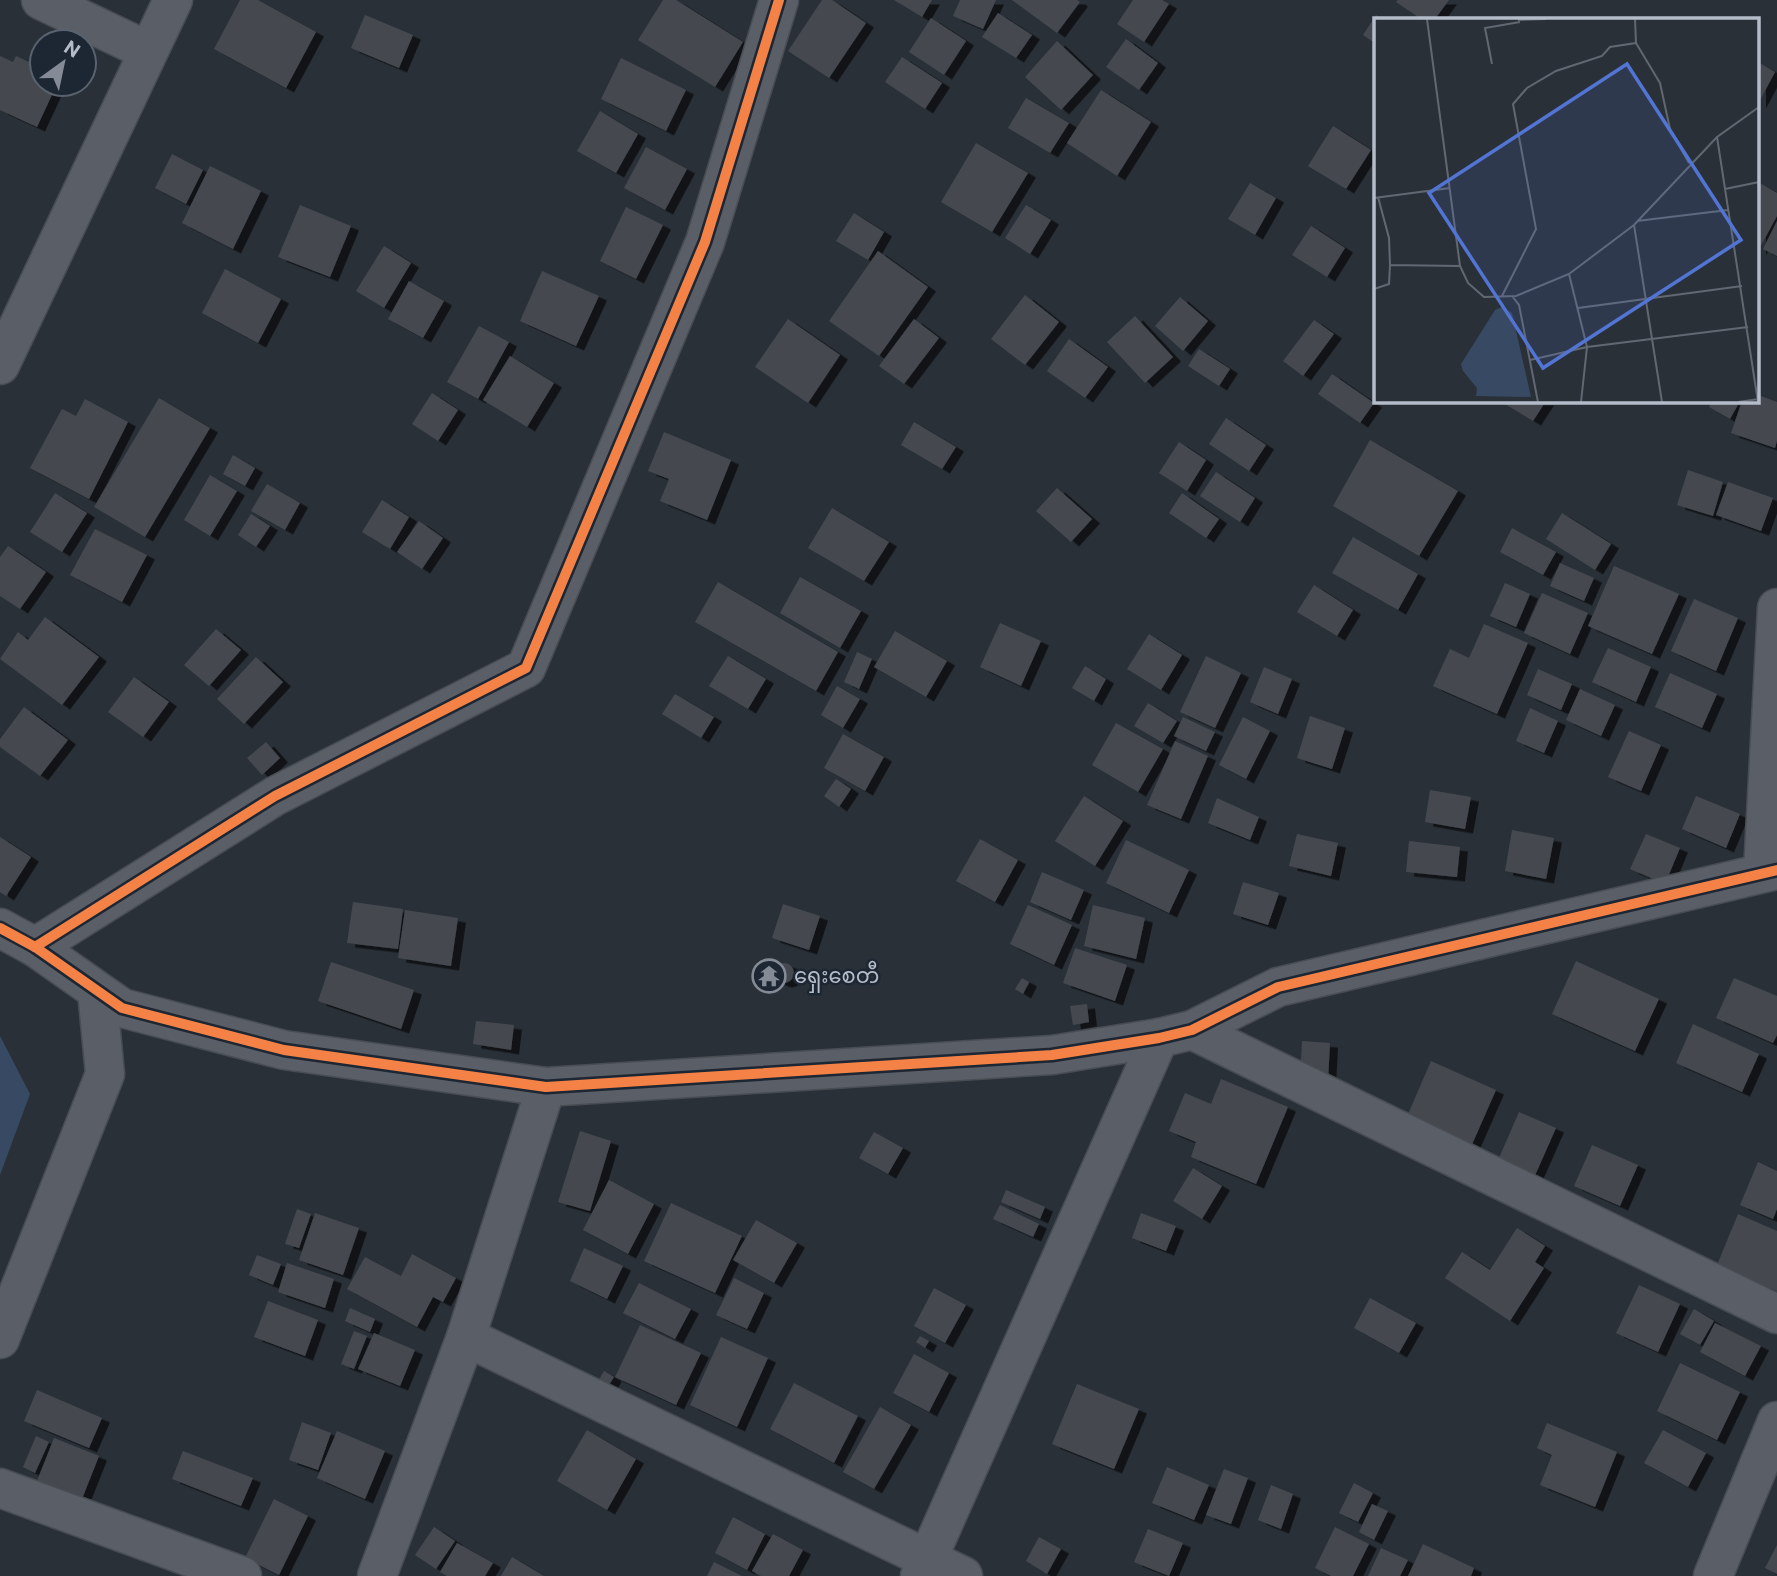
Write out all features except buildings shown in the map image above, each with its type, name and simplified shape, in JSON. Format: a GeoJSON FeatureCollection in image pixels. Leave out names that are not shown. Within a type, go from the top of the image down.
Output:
{"type":"FeatureCollection","features":[{"type":"Feature","properties":{"kind":"street"},"geometry":{"type":"LineString","coordinates":[[41,0],[148,51]]}},
{"type":"Feature","properties":{"kind":"street"},"geometry":{"type":"LineString","coordinates":[[0,365],[173,0]]}},
{"type":"Feature","properties":{"kind":"street"},"geometry":{"type":"LineString","coordinates":[[35,947],[275,796],[526,668],[705,242],[779,0]]}},
{"type":"Feature","properties":{"kind":"street"},"geometry":{"type":"LineString","coordinates":[[0,928],[35,947],[122,1008],[284,1050],[546,1087],[1052,1055],[1176,1034],[1278,986],[1770,871],[1777,608]]}},
{"type":"Feature","properties":{"kind":"street"},"geometry":{"type":"LineString","coordinates":[[0,1339],[105,1074],[97,991]]}},
{"type":"Feature","properties":{"kind":"street"},"geometry":{"type":"LineString","coordinates":[[1176,1034],[1777,1314]]}},
{"type":"Feature","properties":{"kind":"street"},"geometry":{"type":"LineString","coordinates":[[924,1568],[1176,1034]]}},
{"type":"Feature","properties":{"kind":"street"},"geometry":{"type":"LineString","coordinates":[[377,1576],[466,1337],[546,1087]]}},
{"type":"Feature","properties":{"kind":"street"},"geometry":{"type":"LineString","coordinates":[[466,1337],[924,1568],[963,1576]]}},
{"type":"Feature","properties":{"kind":"street"},"geometry":{"type":"LineString","coordinates":[[1713,1576],[1777,1421]]}},
{"type":"Feature","properties":{"kind":"street"},"geometry":{"type":"LineString","coordinates":[[0,1488],[242,1576]]}},
{"type":"Feature","properties":{"kind":"water"},"geometry":{"type":"Polygon","coordinates":[[[0,1036],[30,1094],[0,1175],[0,1036]]]}},
{"type":"Feature","properties":{"kind":"cycle path"},"geometry":{"type":"LineString","coordinates":[[35,947],[275,796],[526,668],[705,242],[779,0]]}},
{"type":"Feature","properties":{"kind":"cycle path"},"geometry":{"type":"LineString","coordinates":[[0,928],[35,947],[122,1008],[284,1050],[546,1087],[1052,1055],[1159,1038],[1192,1030],[1278,987],[1777,870]]}},
{"type":"Feature","properties":{"kind":"place","name":"ရှေးစေတီ"},"geometry":{"type":"Point","coordinates":[769,976]}}]}
